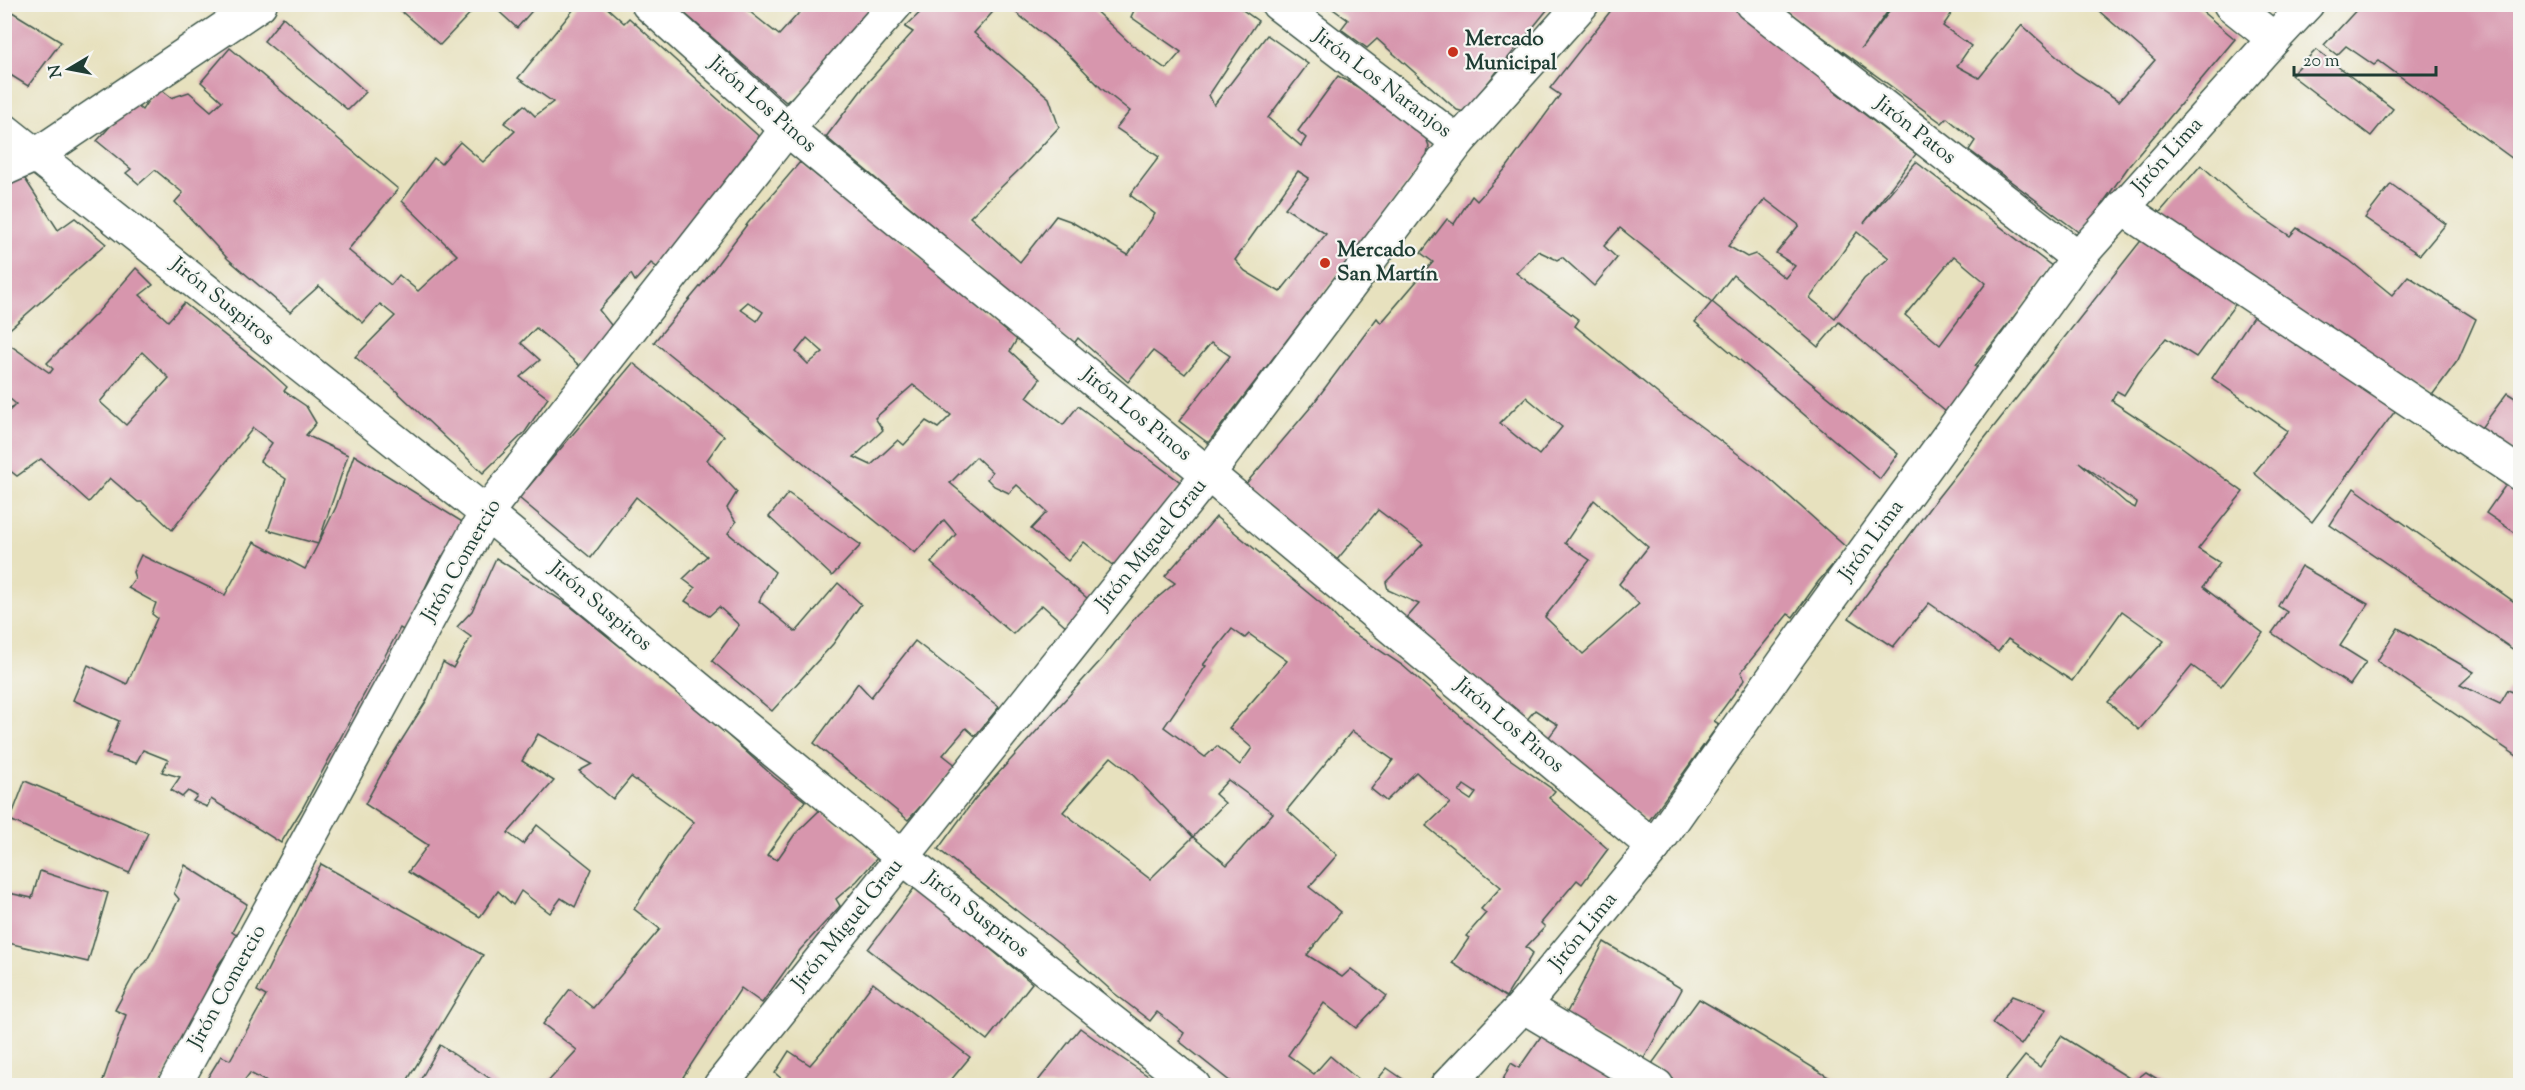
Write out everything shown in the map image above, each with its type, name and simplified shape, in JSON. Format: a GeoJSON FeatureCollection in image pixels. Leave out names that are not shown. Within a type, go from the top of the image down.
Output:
{"type":"FeatureCollection","features":[{"type":"Feature","properties":{"kind":"street"},"geometry":{"type":"LineString","coordinates":[[4,169],[38,154],[260,4]]}},
{"type":"Feature","properties":{"kind":"street","name":"Jirón Los Pinos"},"geometry":{"type":"LineString","coordinates":[[648,4],[788,129],[1208,474],[1654,847]]}},
{"type":"Feature","properties":{"kind":"street","name":"Jirón Comercio"},"geometry":{"type":"LineString","coordinates":[[174,1086],[486,513],[788,129],[896,4]]}},
{"type":"Feature","properties":{"kind":"street","name":"Jirón Los Naranjos"},"geometry":{"type":"LineString","coordinates":[[1278,4],[1458,142]]}},
{"type":"Feature","properties":{"kind":"street","name":"Jirón Miguel Grau"},"geometry":{"type":"LineString","coordinates":[[720,1086],[1208,474],[1458,142],[1582,4]]}},
{"type":"Feature","properties":{"kind":"street","name":"Jirón Patos"},"geometry":{"type":"LineString","coordinates":[[1752,4],[2078,258]]}},
{"type":"Feature","properties":{"kind":"street"},"geometry":{"type":"LineString","coordinates":[[2230,4],[2274,39]]}},
{"type":"Feature","properties":{"kind":"street","name":"Jirón Lima"},"geometry":{"type":"LineString","coordinates":[[1447,1086],[1523,1006],[1654,847],[1787,658],[2078,258],[2307,4]]}},
{"type":"Feature","properties":{"kind":"street","name":"Jirón Suspiros"},"geometry":{"type":"LineString","coordinates":[[4,130],[38,154],[486,513],[902,857],[1194,1086]]}},
{"type":"Feature","properties":{"kind":"street"},"geometry":{"type":"LineString","coordinates":[[2122,208],[2520,474]]}},
{"type":"Feature","properties":{"kind":"street"},"geometry":{"type":"LineString","coordinates":[[1523,1006],[1657,1086]]}},
{"type":"Feature","properties":{"kind":"building"},"geometry":{"type":"Polygon","coordinates":[[[578,4],[603,4],[624,23],[629,18],[764,141],[658,268],[651,263],[635,281],[631,274],[599,310],[611,325],[600,345],[580,366],[536,328],[521,343],[540,360],[520,377],[548,398],[525,432],[483,473],[392,387],[355,357],[395,316],[380,304],[363,323],[319,286],[290,312],[228,259],[175,202],[183,193],[155,170],[139,184],[126,173],[131,169],[97,141],[132,102],[142,110],[157,87],[171,98],[189,92],[211,111],[222,101],[201,82],[230,48],[398,189],[348,250],[391,285],[399,275],[418,291],[457,255],[402,201],[434,158],[441,164],[460,142],[483,162],[515,131],[504,123],[524,105],[535,116],[553,102],[518,78],[578,4]]]}},
{"type":"Feature","properties":{"kind":"building"},"geometry":{"type":"Polygon","coordinates":[[[674,4],[740,4],[779,35],[807,4],[884,4],[819,76],[786,102],[674,4]]]}},
{"type":"Feature","properties":{"kind":"building"},"geometry":{"type":"Polygon","coordinates":[[[929,4],[1000,4],[974,33],[1049,98],[1059,127],[1022,167],[970,217],[1020,262],[1056,216],[1070,221],[1128,255],[1155,214],[1130,195],[1159,157],[1116,128],[1130,111],[1101,88],[1068,54],[1005,4],[1088,4],[1132,45],[1166,69],[1181,52],[1131,17],[1137,4],[1234,4],[1258,21],[1209,95],[1214,105],[1267,35],[1308,64],[1268,118],[1301,146],[1306,138],[1298,131],[1338,76],[1374,96],[1424,133],[1429,146],[1426,159],[1208,443],[1179,421],[1230,356],[1211,343],[1185,374],[1153,351],[1128,382],[1078,338],[1073,345],[1000,289],[959,248],[826,137],[866,84],[913,32],[905,27],[929,4]],[[1298,171],[1235,260],[1245,271],[1280,292],[1326,234],[1285,208],[1309,178],[1298,171]]]}},
{"type":"Feature","properties":{"kind":"building","name":"Mercado Municipal"},"geometry":{"type":"Polygon","coordinates":[[[1326,4],[1552,4],[1464,112],[1457,110],[1377,39],[1367,48],[1341,29],[1348,20],[1326,4]]]}},
{"type":"Feature","properties":{"kind":"building"},"geometry":{"type":"Polygon","coordinates":[[[1616,4],[1734,4],[1810,64],[1833,90],[1916,154],[1864,223],[1916,162],[2053,267],[1975,366],[1981,373],[1946,412],[1839,322],[1818,347],[1733,275],[1712,302],[1620,228],[1604,246],[1617,258],[1594,286],[1562,257],[1557,260],[1538,251],[1516,273],[1579,320],[1575,326],[1668,402],[1762,472],[1847,548],[1818,582],[1793,617],[1788,614],[1741,672],[1745,679],[1714,721],[1719,724],[1648,822],[1546,741],[1558,725],[1535,710],[1525,722],[1406,619],[1419,604],[1388,590],[1386,582],[1423,544],[1378,510],[1336,561],[1244,486],[1310,408],[1377,318],[1381,323],[1433,262],[1421,253],[1447,219],[1454,224],[1472,196],[1477,201],[1507,167],[1560,95],[1550,88],[1616,4]],[[1765,199],[1728,246],[1747,257],[1755,254],[1785,278],[1795,266],[1776,253],[1799,225],[1765,199]],[[1857,232],[1810,298],[1835,318],[1864,279],[1889,258],[1857,232]],[[1954,256],[1905,315],[1940,345],[1986,283],[1954,256]],[[1526,397],[1500,423],[1539,455],[1562,427],[1526,397]],[[1594,500],[1565,543],[1590,560],[1545,617],[1583,654],[1639,604],[1619,584],[1648,547],[1594,500]]]}},
{"type":"Feature","properties":{"kind":"building"},"geometry":{"type":"Polygon","coordinates":[[[1777,4],[1893,4],[1861,49],[1895,4],[1958,4],[1943,26],[1971,46],[1957,66],[1979,78],[2022,25],[2075,72],[2119,101],[2155,60],[2091,4],[2193,4],[2235,39],[2129,166],[2081,234],[1969,150],[1975,141],[1947,118],[1942,123],[1777,4]]]}},
{"type":"Feature","properties":{"kind":"building"},"geometry":{"type":"Polygon","coordinates":[[[2362,4],[2400,4],[2404,8],[2407,4],[2520,4],[2520,164],[2379,61],[2374,65],[2346,46],[2337,55],[2324,45],[2362,4]]]}},
{"type":"Feature","properties":{"kind":"building"},"geometry":{"type":"Polygon","coordinates":[[[394,5],[478,5],[440,45],[394,5]]]}},
{"type":"Feature","properties":{"kind":"building"},"geometry":{"type":"Polygon","coordinates":[[[492,5],[537,5],[517,28],[492,5]]]}},
{"type":"Feature","properties":{"kind":"building"},"geometry":{"type":"Polygon","coordinates":[[[4,7],[61,42],[28,86],[4,71],[4,7]]]}},
{"type":"Feature","properties":{"kind":"building"},"geometry":{"type":"Polygon","coordinates":[[[283,17],[366,92],[348,110],[264,41],[283,17]]]}},
{"type":"Feature","properties":{"kind":"building"},"geometry":{"type":"Polygon","coordinates":[[[2316,50],[2393,109],[2371,136],[2291,75],[2316,50]]]}},
{"type":"Feature","properties":{"kind":"building"},"geometry":{"type":"Polygon","coordinates":[[[800,162],[832,188],[835,184],[983,311],[1019,336],[1010,351],[1040,379],[1027,397],[1063,425],[1078,406],[1183,484],[1116,568],[1084,542],[1068,561],[1031,529],[1047,512],[1017,485],[1009,493],[994,486],[987,479],[992,472],[976,457],[950,483],[1093,603],[1068,628],[1042,605],[1013,634],[931,563],[956,534],[944,520],[915,553],[654,342],[703,283],[748,223],[800,162]],[[748,302],[740,309],[757,321],[763,312],[748,302]],[[807,338],[796,352],[808,364],[823,352],[807,338]],[[913,385],[875,418],[883,430],[854,457],[871,465],[898,440],[904,445],[926,421],[938,428],[951,415],[913,385]]]}},
{"type":"Feature","properties":{"kind":"building"},"geometry":{"type":"Polygon","coordinates":[[[2201,165],[2250,209],[2290,236],[2297,228],[2349,260],[2392,295],[2408,276],[2476,319],[2458,360],[2430,398],[2154,219],[2201,165]]]}},
{"type":"Feature","properties":{"kind":"building"},"geometry":{"type":"Polygon","coordinates":[[[18,168],[58,230],[75,218],[106,244],[4,334],[4,174],[18,168]]]}},
{"type":"Feature","properties":{"kind":"building"},"geometry":{"type":"Polygon","coordinates":[[[2391,184],[2446,224],[2420,255],[2365,218],[2391,184]]]}},
{"type":"Feature","properties":{"kind":"building"},"geometry":{"type":"Polygon","coordinates":[[[2147,233],[2240,298],[2196,357],[2166,338],[2124,395],[2117,391],[2112,401],[2179,445],[2243,492],[2198,549],[2220,563],[2203,587],[2263,633],[2221,687],[2192,666],[2139,730],[2108,702],[2164,641],[2122,611],[2072,681],[2008,639],[1998,652],[1929,603],[1893,647],[1849,618],[1931,506],[2147,233]],[[2079,462],[2126,503],[2135,508],[2137,503],[2079,462]]]}},
{"type":"Feature","properties":{"kind":"building"},"geometry":{"type":"Polygon","coordinates":[[[136,268],[153,285],[140,295],[168,321],[184,303],[265,367],[287,387],[284,391],[306,406],[316,423],[306,435],[348,455],[318,544],[268,530],[286,479],[260,461],[272,443],[253,428],[172,530],[142,502],[138,502],[110,478],[89,502],[41,459],[17,476],[4,466],[4,416],[16,404],[4,394],[4,341],[50,373],[53,369],[47,363],[98,312],[136,268]],[[142,352],[100,402],[126,425],[169,378],[142,352]]]}},
{"type":"Feature","properties":{"kind":"building"},"geometry":{"type":"Polygon","coordinates":[[[1712,302],[1898,454],[1880,479],[1695,322],[1712,302]]]}},
{"type":"Feature","properties":{"kind":"building"},"geometry":{"type":"Polygon","coordinates":[[[2258,309],[2399,406],[2312,522],[2254,473],[2288,431],[2212,378],[2258,309]]]}},
{"type":"Feature","properties":{"kind":"building"},"geometry":{"type":"Polygon","coordinates":[[[633,363],[724,436],[707,460],[737,492],[727,508],[736,522],[728,533],[775,572],[759,601],[796,632],[838,583],[861,604],[833,644],[772,711],[712,661],[739,625],[719,607],[709,616],[685,601],[695,588],[683,579],[707,556],[636,497],[591,558],[519,498],[633,363]]]}},
{"type":"Feature","properties":{"kind":"building"},"geometry":{"type":"Polygon","coordinates":[[[2507,393],[2520,401],[2520,457],[2478,432],[2507,393]]]}},
{"type":"Feature","properties":{"kind":"building"},"geometry":{"type":"Polygon","coordinates":[[[354,455],[464,523],[433,571],[405,631],[400,628],[302,809],[281,843],[211,799],[207,807],[193,801],[197,796],[188,791],[182,797],[171,790],[180,777],[162,772],[168,760],[143,750],[136,763],[106,754],[119,721],[73,700],[88,665],[127,684],[157,618],[152,614],[156,603],[128,588],[135,578],[133,572],[141,555],[225,595],[254,542],[305,569],[336,507],[354,455]]]}},
{"type":"Feature","properties":{"kind":"building"},"geometry":{"type":"Polygon","coordinates":[[[2512,476],[2520,482],[2520,536],[2486,513],[2512,476]]]}},
{"type":"Feature","properties":{"kind":"building"},"geometry":{"type":"Polygon","coordinates":[[[2354,488],[2520,606],[2520,654],[2330,525],[2354,488]]]}},
{"type":"Feature","properties":{"kind":"building"},"geometry":{"type":"Polygon","coordinates":[[[788,493],[861,545],[832,576],[769,517],[788,493]]]}},
{"type":"Feature","properties":{"kind":"building"},"geometry":{"type":"Polygon","coordinates":[[[1216,517],[1330,611],[1346,628],[1402,665],[1507,757],[1555,791],[1549,798],[1608,849],[1582,884],[1577,880],[1541,923],[1545,927],[1526,947],[1533,953],[1506,997],[1452,963],[1469,938],[1466,936],[1486,913],[1481,909],[1501,887],[1426,826],[1450,803],[1416,772],[1386,801],[1371,789],[1393,760],[1352,731],[1287,810],[1337,855],[1309,887],[1341,912],[1307,955],[1342,977],[1351,969],[1387,996],[1356,1028],[1324,1003],[1288,1055],[1314,1074],[1330,1056],[1366,1086],[1236,1086],[1179,1041],[1184,1033],[1157,1012],[1150,1021],[1114,993],[1063,947],[938,849],[974,800],[1102,659],[1138,614],[1175,583],[1165,576],[1216,517]],[[1232,629],[1203,665],[1206,666],[1164,727],[1205,757],[1217,746],[1240,765],[1252,748],[1229,728],[1287,661],[1249,634],[1245,638],[1232,629]],[[1111,757],[1063,812],[1150,879],[1193,837],[1130,772],[1111,757]],[[1228,780],[1215,794],[1225,803],[1193,837],[1227,865],[1273,813],[1228,780]],[[1464,785],[1459,792],[1471,800],[1476,793],[1464,785]]]}},
{"type":"Feature","properties":{"kind":"building"},"geometry":{"type":"Polygon","coordinates":[[[496,558],[570,606],[633,657],[666,679],[774,777],[805,801],[767,855],[777,860],[795,834],[820,810],[877,858],[857,881],[836,899],[840,906],[800,950],[762,1003],[741,988],[683,1077],[697,1086],[544,1086],[577,1050],[543,1024],[570,989],[593,1008],[660,929],[634,909],[670,853],[694,822],[631,777],[613,799],[579,771],[592,764],[538,734],[522,761],[554,781],[508,833],[523,844],[537,825],[592,869],[575,907],[561,898],[550,913],[521,891],[513,905],[498,891],[480,917],[408,872],[428,845],[365,804],[427,700],[443,662],[453,668],[471,637],[457,627],[472,611],[496,558]]]}},
{"type":"Feature","properties":{"kind":"building"},"geometry":{"type":"Polygon","coordinates":[[[2301,566],[2368,604],[2340,646],[2366,662],[2350,685],[2272,633],[2287,612],[2278,606],[2301,566]]]}},
{"type":"Feature","properties":{"kind":"building"},"geometry":{"type":"Polygon","coordinates":[[[2398,628],[2474,672],[2460,685],[2500,704],[2508,690],[2520,695],[2520,758],[2377,661],[2398,628]]]}},
{"type":"Feature","properties":{"kind":"building"},"geometry":{"type":"Polygon","coordinates":[[[915,641],[999,707],[975,736],[966,728],[943,755],[957,766],[908,820],[814,743],[858,683],[871,697],[915,641]]]}},
{"type":"Feature","properties":{"kind":"building"},"geometry":{"type":"Polygon","coordinates":[[[25,781],[148,833],[129,873],[10,820],[25,781]]]}},
{"type":"Feature","properties":{"kind":"building"},"geometry":{"type":"Polygon","coordinates":[[[321,864],[483,955],[404,1086],[274,1086],[250,1073],[240,1086],[207,1086],[208,1077],[221,1056],[230,1060],[266,996],[257,991],[321,864]]]}},
{"type":"Feature","properties":{"kind":"building"},"geometry":{"type":"Polygon","coordinates":[[[185,865],[247,904],[232,932],[239,937],[219,964],[180,1048],[159,1086],[101,1086],[126,1015],[115,1010],[136,971],[146,962],[179,899],[174,893],[185,865]]]}},
{"type":"Feature","properties":{"kind":"building"},"geometry":{"type":"Polygon","coordinates":[[[40,871],[108,893],[88,962],[4,942],[4,892],[32,898],[40,871]]]}},
{"type":"Feature","properties":{"kind":"building"},"geometry":{"type":"Polygon","coordinates":[[[915,887],[1032,983],[987,1040],[868,949],[915,887]]]}},
{"type":"Feature","properties":{"kind":"building"},"geometry":{"type":"Polygon","coordinates":[[[1604,942],[1682,989],[1642,1062],[1564,1018],[1604,942]]]}},
{"type":"Feature","properties":{"kind":"building"},"geometry":{"type":"Polygon","coordinates":[[[873,983],[970,1057],[946,1086],[778,1086],[783,1080],[775,1073],[789,1051],[810,1065],[873,983]]]}},
{"type":"Feature","properties":{"kind":"building"},"geometry":{"type":"Polygon","coordinates":[[[2012,996],[2046,1009],[2021,1045],[1992,1023],[2012,996]]]}},
{"type":"Feature","properties":{"kind":"building"},"geometry":{"type":"Polygon","coordinates":[[[1699,999],[1843,1086],[1677,1086],[1651,1065],[1699,999]]]}},
{"type":"Feature","properties":{"kind":"building"},"geometry":{"type":"Polygon","coordinates":[[[1080,1028],[1114,1053],[1163,1086],[1034,1086],[1080,1028]]]}},
{"type":"Feature","properties":{"kind":"building"},"geometry":{"type":"Polygon","coordinates":[[[1544,1032],[1624,1077],[1619,1086],[1500,1086],[1511,1063],[1519,1068],[1544,1032]]]}},
{"type":"Feature","properties":{"kind":"building"},"geometry":{"type":"Polygon","coordinates":[[[2061,1036],[2134,1081],[2146,1072],[2169,1086],[2001,1086],[2025,1056],[2040,1067],[2061,1036]]]}},
{"type":"Feature","properties":{"kind":"building"},"geometry":{"type":"Polygon","coordinates":[[[440,1045],[501,1086],[417,1086],[440,1045]]]}},
{"type":"Feature","properties":{"kind":"building"},"geometry":{"type":"Polygon","coordinates":[[[1387,1068],[1413,1086],[1372,1086],[1387,1068]]]}},
{"type":"Feature","properties":{"kind":"place","name":"Mercado Municipal"},"geometry":{"type":"Point","coordinates":[1453,52]}},
{"type":"Feature","properties":{"kind":"place","name":"Mercado San Martín"},"geometry":{"type":"Point","coordinates":[1325,263]}}]}
